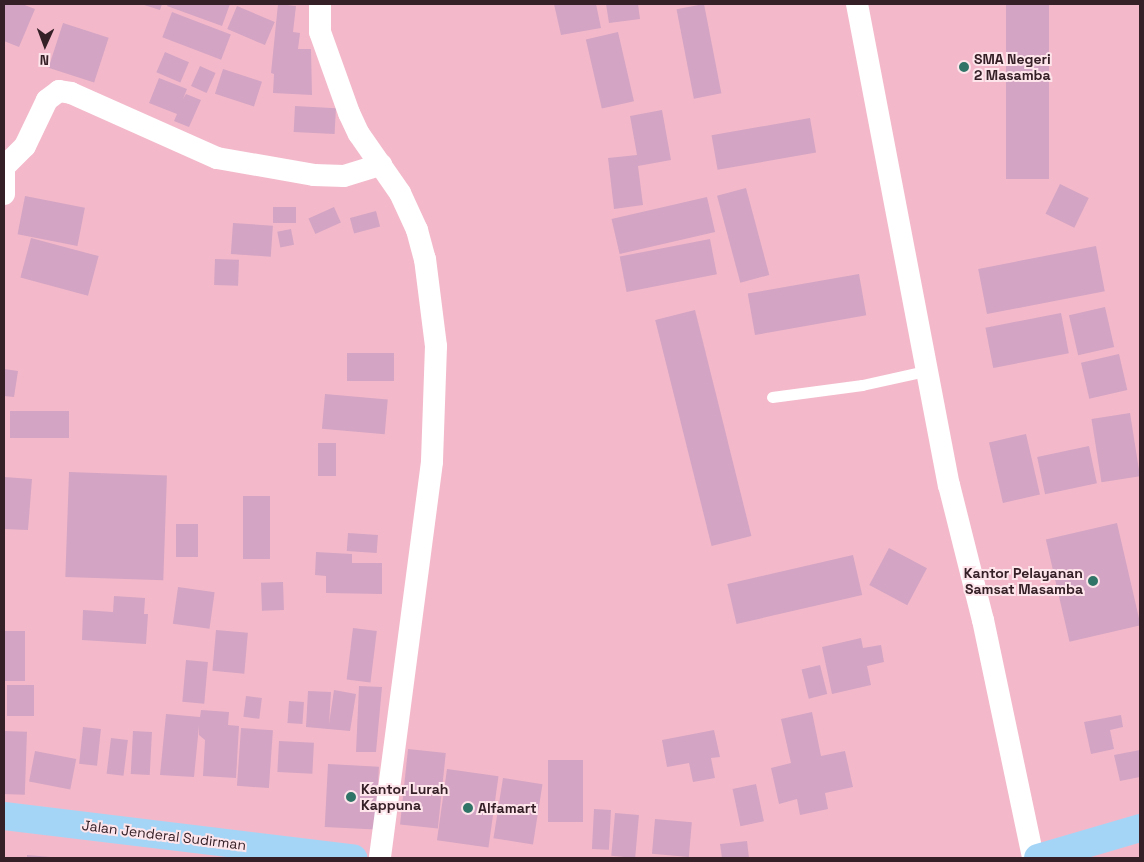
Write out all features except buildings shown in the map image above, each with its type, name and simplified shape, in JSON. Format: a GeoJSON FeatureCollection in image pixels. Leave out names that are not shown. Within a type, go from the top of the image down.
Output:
{"type":"FeatureCollection","features":[{"type":"Feature","properties":{"kind":"highway","name":"Jalan Jenderal Sudirman"},"geometry":{"type":"LineString","coordinates":[[4,816],[353,858]]}},
{"type":"Feature","properties":{"kind":"highway"},"geometry":{"type":"LineString","coordinates":[[1038,858],[1140,828]]}},
{"type":"Feature","properties":{"kind":"street"},"geometry":{"type":"LineString","coordinates":[[320,4],[320,32],[340,90],[359,134],[400,193],[417,230],[430,292],[436,346],[432,462],[380,858]]}},
{"type":"Feature","properties":{"kind":"street"},"geometry":{"type":"LineString","coordinates":[[857,4],[930,370],[949,485],[983,620],[1033,858]]}},
{"type":"Feature","properties":{"kind":"street"},"geometry":{"type":"LineString","coordinates":[[4,194],[5,165],[25,146],[47,100],[59,90],[71,93],[217,158],[314,175],[344,176],[381,165]]}},
{"type":"Feature","properties":{"kind":"lane"},"geometry":{"type":"LineString","coordinates":[[772,396],[862,385],[930,370]]}},
{"type":"Feature","properties":{"kind":"place","name":"SMA Negeri 2 Masamba"},"geometry":{"type":"Point","coordinates":[964,67]}},
{"type":"Feature","properties":{"kind":"place","name":"Kantor Pelayanan Samsat Masamba"},"geometry":{"type":"Point","coordinates":[1093,581]}},
{"type":"Feature","properties":{"kind":"place","name":"Kantor Lurah Kappuna"},"geometry":{"type":"Point","coordinates":[351,797]}},
{"type":"Feature","properties":{"kind":"place","name":"Alfamart"},"geometry":{"type":"Point","coordinates":[468,808]}}]}
